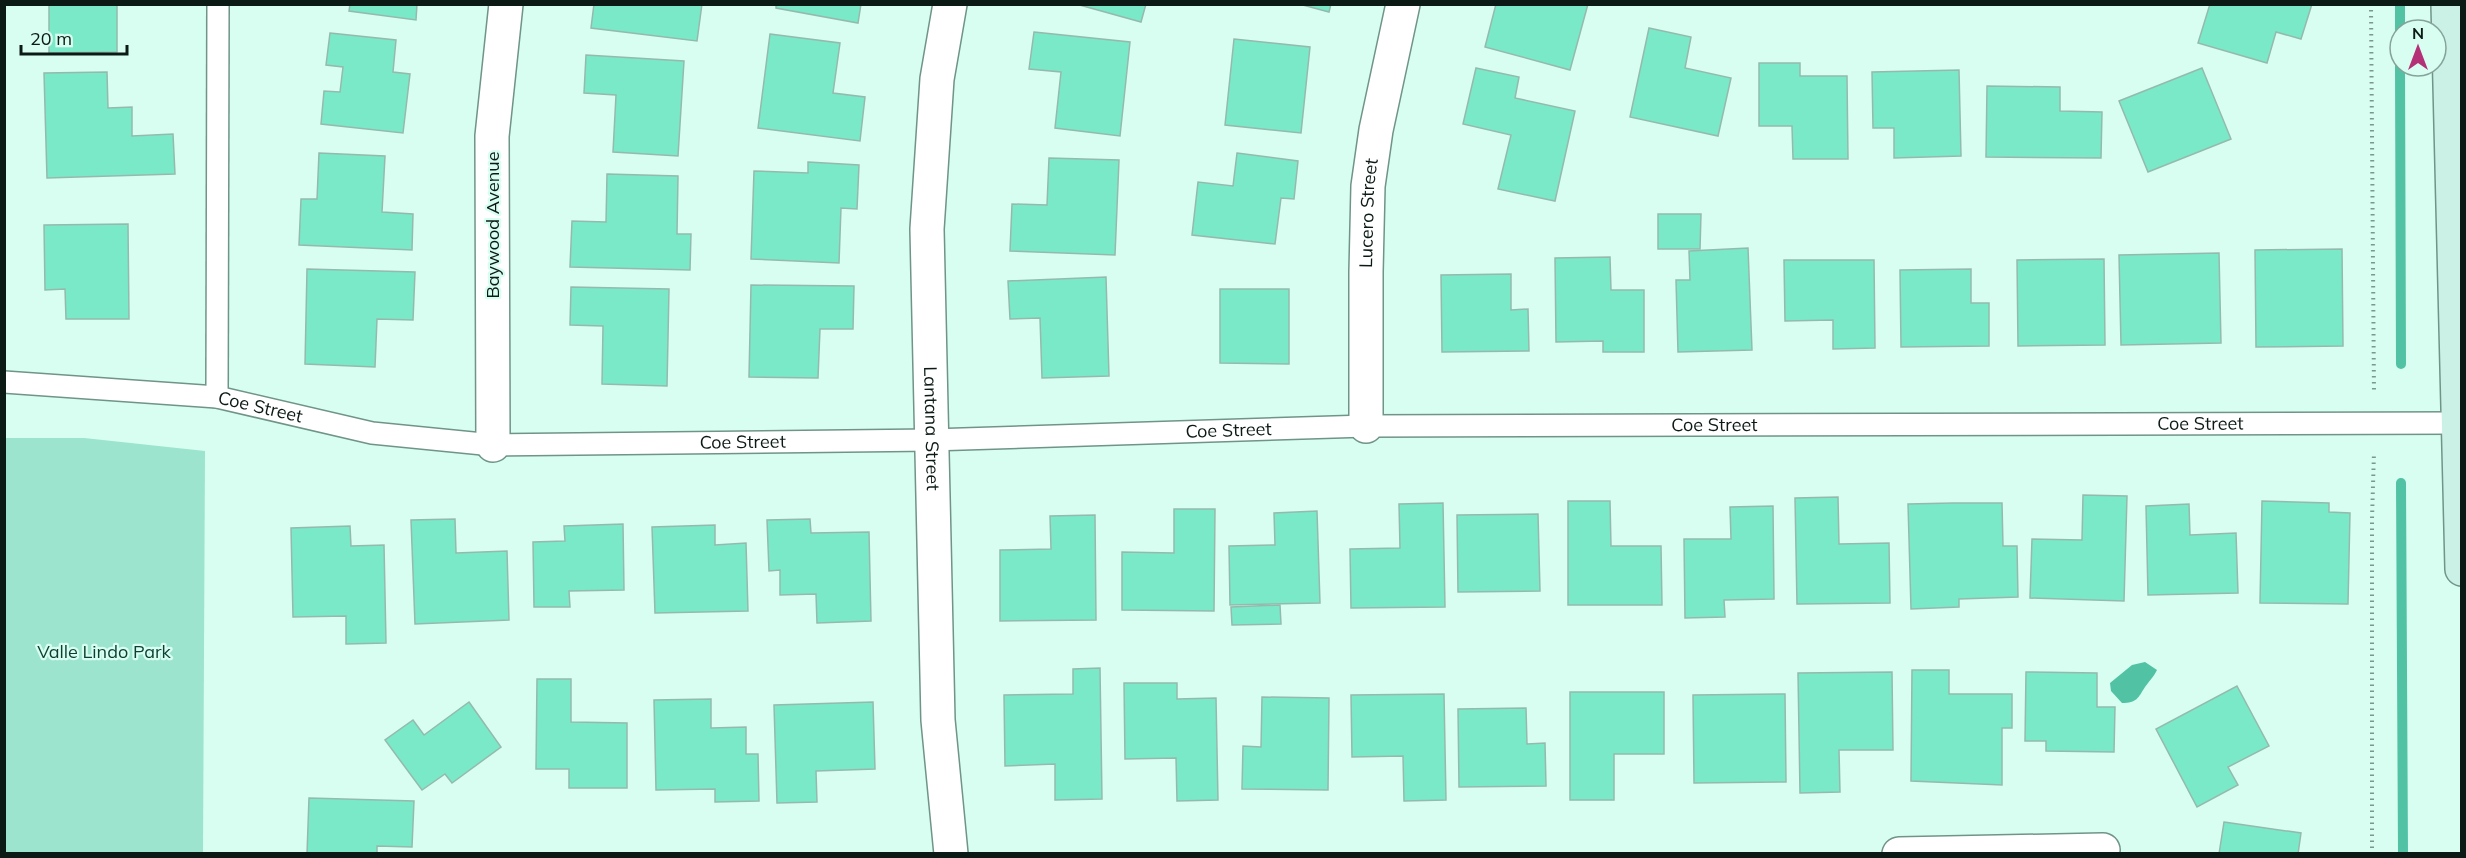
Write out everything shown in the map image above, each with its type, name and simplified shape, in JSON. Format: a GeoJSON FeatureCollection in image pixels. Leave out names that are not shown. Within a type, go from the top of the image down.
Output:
{"type":"FeatureCollection","features":[{"type":"Feature","properties":{"kind":"main road"},"geometry":{"type":"LineString","coordinates":[[2448,4],[2462,569]]}},
{"type":"Feature","properties":{"kind":"street","name":"Baywood Avenue"},"geometry":{"type":"LineString","coordinates":[[493,445],[492,136],[506,4]]}},
{"type":"Feature","properties":{"kind":"street","name":"Lantana Street"},"geometry":{"type":"LineString","coordinates":[[950,4],[937,79],[927,229],[938,720],[951,854]]}},
{"type":"Feature","properties":{"kind":"street","name":"Lucero Street"},"geometry":{"type":"LineString","coordinates":[[1366,426],[1368,186],[1376,130],[1403,4]]}},
{"type":"Feature","properties":{"kind":"street"},"geometry":{"type":"LineString","coordinates":[[1899,854],[2103,850]]}},
{"type":"Feature","properties":{"kind":"lane"},"geometry":{"type":"LineString","coordinates":[[217,397],[218,4]]}},
{"type":"Feature","properties":{"kind":"lane","name":"Coe Street"},"geometry":{"type":"LineString","coordinates":[[4,382],[217,397],[372,433],[493,445],[931,440],[1366,426],[2457,423]]}},
{"type":"Feature","properties":{"kind":"path"},"geometry":{"type":"LineString","coordinates":[[2371,4],[2372,325],[2375,423],[2372,519],[2372,854]]}},
{"type":"Feature","properties":{"kind":"green space","name":"Valle Lindo Park"},"geometry":{"type":"Polygon","coordinates":[[[5,438],[84,438],[205,451],[203,853],[5,853],[5,438]]]}},
{"type":"Feature","properties":{"kind":"shaded area"},"geometry":{"type":"Polygon","coordinates":[[[2145,662],[2157,670],[2156,673],[2136,699],[2122,703],[2111,691],[2110,683],[2132,665],[2145,662]]]}},
{"type":"Feature","properties":{"kind":"building"},"geometry":{"type":"Polygon","coordinates":[[[49,4],[117,4],[117,52],[49,53],[49,4]]]}},
{"type":"Feature","properties":{"kind":"building"},"geometry":{"type":"Polygon","coordinates":[[[350,4],[417,4],[416,20],[349,11],[350,4]]]}},
{"type":"Feature","properties":{"kind":"building"},"geometry":{"type":"Polygon","coordinates":[[[594,4],[702,4],[697,41],[591,28],[594,4]]]}},
{"type":"Feature","properties":{"kind":"building"},"geometry":{"type":"Polygon","coordinates":[[[776,4],[861,4],[858,23],[776,8],[776,4]]]}},
{"type":"Feature","properties":{"kind":"building"},"geometry":{"type":"Polygon","coordinates":[[[1076,4],[1146,4],[1141,22],[1076,4]]]}},
{"type":"Feature","properties":{"kind":"building"},"geometry":{"type":"Polygon","coordinates":[[[1299,4],[1331,4],[1329,12],[1299,4]]]}},
{"type":"Feature","properties":{"kind":"building"},"geometry":{"type":"Polygon","coordinates":[[[1496,4],[1588,4],[1570,70],[1485,47],[1496,4]]]}},
{"type":"Feature","properties":{"kind":"building"},"geometry":{"type":"Polygon","coordinates":[[[2210,4],[2312,4],[2301,39],[2276,32],[2267,63],[2198,43],[2210,4]]]}},
{"type":"Feature","properties":{"kind":"building"},"geometry":{"type":"Polygon","coordinates":[[[1649,28],[1691,37],[1685,68],[1731,78],[1718,136],[1630,117],[1649,28]]]}},
{"type":"Feature","properties":{"kind":"building"},"geometry":{"type":"Polygon","coordinates":[[[1034,32],[1130,42],[1120,136],[1055,128],[1061,72],[1029,69],[1034,32]]]}},
{"type":"Feature","properties":{"kind":"building"},"geometry":{"type":"Polygon","coordinates":[[[330,33],[396,40],[393,72],[410,74],[403,133],[321,124],[324,91],[340,92],[343,67],[326,65],[330,33]]]}},
{"type":"Feature","properties":{"kind":"building"},"geometry":{"type":"Polygon","coordinates":[[[770,34],[840,43],[833,93],[865,97],[860,141],[758,128],[770,34]]]}},
{"type":"Feature","properties":{"kind":"building"},"geometry":{"type":"Polygon","coordinates":[[[1234,39],[1310,47],[1301,133],[1225,125],[1234,39]]]}},
{"type":"Feature","properties":{"kind":"building"},"geometry":{"type":"Polygon","coordinates":[[[586,55],[684,61],[678,156],[613,152],[616,95],[584,93],[586,55]]]}},
{"type":"Feature","properties":{"kind":"building"},"geometry":{"type":"Polygon","coordinates":[[[1759,63],[1800,63],[1800,76],[1847,76],[1848,159],[1793,159],[1792,126],[1759,126],[1759,63]]]}},
{"type":"Feature","properties":{"kind":"building"},"geometry":{"type":"Polygon","coordinates":[[[1476,68],[1519,77],[1515,98],[1575,111],[1555,201],[1498,189],[1511,135],[1463,124],[1476,68]]]}},
{"type":"Feature","properties":{"kind":"building"},"geometry":{"type":"Polygon","coordinates":[[[2202,68],[2231,139],[2148,172],[2119,101],[2202,68]]]}},
{"type":"Feature","properties":{"kind":"building"},"geometry":{"type":"Polygon","coordinates":[[[1959,70],[1961,156],[1894,158],[1894,128],[1873,128],[1872,72],[1959,70]]]}},
{"type":"Feature","properties":{"kind":"building"},"geometry":{"type":"Polygon","coordinates":[[[107,72],[108,108],[132,107],[132,136],[173,134],[175,174],[47,178],[44,73],[107,72]]]}},
{"type":"Feature","properties":{"kind":"building"},"geometry":{"type":"Polygon","coordinates":[[[1987,86],[2060,87],[2060,111],[2102,112],[2101,158],[1986,157],[1987,86]]]}},
{"type":"Feature","properties":{"kind":"building"},"geometry":{"type":"Polygon","coordinates":[[[319,153],[385,156],[382,212],[413,214],[412,250],[299,245],[301,199],[317,199],[319,153]]]}},
{"type":"Feature","properties":{"kind":"building"},"geometry":{"type":"Polygon","coordinates":[[[1237,153],[1298,161],[1294,199],[1281,198],[1275,244],[1192,235],[1198,182],[1233,186],[1237,153]]]}},
{"type":"Feature","properties":{"kind":"building"},"geometry":{"type":"Polygon","coordinates":[[[1049,158],[1119,160],[1115,255],[1010,251],[1012,204],[1047,205],[1049,158]]]}},
{"type":"Feature","properties":{"kind":"building"},"geometry":{"type":"Polygon","coordinates":[[[808,162],[859,165],[857,209],[841,208],[839,263],[751,259],[754,171],[808,173],[808,162]]]}},
{"type":"Feature","properties":{"kind":"building"},"geometry":{"type":"Polygon","coordinates":[[[607,174],[678,176],[677,234],[691,234],[690,270],[570,267],[572,221],[606,222],[607,174]]]}},
{"type":"Feature","properties":{"kind":"building"},"geometry":{"type":"Polygon","coordinates":[[[1658,214],[1701,214],[1700,249],[1658,249],[1658,214]]]}},
{"type":"Feature","properties":{"kind":"building"},"geometry":{"type":"Polygon","coordinates":[[[128,224],[129,319],[66,319],[65,289],[45,290],[44,225],[128,224]]]}},
{"type":"Feature","properties":{"kind":"building"},"geometry":{"type":"Polygon","coordinates":[[[1748,248],[1752,350],[1678,352],[1676,280],[1690,280],[1689,251],[1748,248]]]}},
{"type":"Feature","properties":{"kind":"building"},"geometry":{"type":"Polygon","coordinates":[[[2342,249],[2343,346],[2256,347],[2255,250],[2342,249]]]}},
{"type":"Feature","properties":{"kind":"building"},"geometry":{"type":"Polygon","coordinates":[[[2219,253],[2221,343],[2121,345],[2119,255],[2219,253]]]}},
{"type":"Feature","properties":{"kind":"building"},"geometry":{"type":"Polygon","coordinates":[[[1610,257],[1611,290],[1644,290],[1644,352],[1603,352],[1603,341],[1556,342],[1555,258],[1610,257]]]}},
{"type":"Feature","properties":{"kind":"building"},"geometry":{"type":"Polygon","coordinates":[[[2104,259],[2105,345],[2018,346],[2017,260],[2104,259]]]}},
{"type":"Feature","properties":{"kind":"building"},"geometry":{"type":"Polygon","coordinates":[[[1784,260],[1874,260],[1875,348],[1833,349],[1833,320],[1785,321],[1784,260]]]}},
{"type":"Feature","properties":{"kind":"building"},"geometry":{"type":"Polygon","coordinates":[[[307,269],[415,272],[413,320],[377,319],[375,367],[305,364],[307,269]]]}},
{"type":"Feature","properties":{"kind":"building"},"geometry":{"type":"Polygon","coordinates":[[[1971,269],[1971,303],[1989,303],[1989,346],[1901,347],[1900,270],[1971,269]]]}},
{"type":"Feature","properties":{"kind":"building"},"geometry":{"type":"Polygon","coordinates":[[[1511,274],[1511,310],[1528,309],[1529,351],[1442,352],[1441,275],[1511,274]]]}},
{"type":"Feature","properties":{"kind":"building"},"geometry":{"type":"Polygon","coordinates":[[[1106,277],[1109,376],[1042,378],[1040,318],[1010,319],[1008,281],[1106,277]]]}},
{"type":"Feature","properties":{"kind":"building"},"geometry":{"type":"Polygon","coordinates":[[[751,285],[854,286],[853,329],[820,329],[818,378],[749,377],[751,285]]]}},
{"type":"Feature","properties":{"kind":"building"},"geometry":{"type":"Polygon","coordinates":[[[571,287],[669,289],[667,386],[602,384],[603,326],[570,325],[571,287]]]}},
{"type":"Feature","properties":{"kind":"building"},"geometry":{"type":"Polygon","coordinates":[[[1220,289],[1289,289],[1289,364],[1220,363],[1220,289]]]}},
{"type":"Feature","properties":{"kind":"building"},"geometry":{"type":"Polygon","coordinates":[[[2083,495],[2127,496],[2124,601],[2030,598],[2032,539],[2082,540],[2083,495]]]}},
{"type":"Feature","properties":{"kind":"building"},"geometry":{"type":"Polygon","coordinates":[[[1838,497],[1839,544],[1889,543],[1890,603],[1797,604],[1795,498],[1838,497]]]}},
{"type":"Feature","properties":{"kind":"building"},"geometry":{"type":"Polygon","coordinates":[[[1568,501],[1610,501],[1611,546],[1661,546],[1662,605],[1568,605],[1568,501]]]}},
{"type":"Feature","properties":{"kind":"building"},"geometry":{"type":"Polygon","coordinates":[[[2262,501],[2329,503],[2329,512],[2350,513],[2348,604],[2260,603],[2262,501]]]}},
{"type":"Feature","properties":{"kind":"building"},"geometry":{"type":"Polygon","coordinates":[[[1443,503],[1445,607],[1351,608],[1350,549],[1400,548],[1399,504],[1443,503]]]}},
{"type":"Feature","properties":{"kind":"building"},"geometry":{"type":"Polygon","coordinates":[[[2002,503],[2003,546],[2017,546],[2018,597],[1959,599],[1959,607],[1911,609],[1908,504],[2002,503]]]}},
{"type":"Feature","properties":{"kind":"building"},"geometry":{"type":"Polygon","coordinates":[[[2189,504],[2190,535],[2236,533],[2238,593],[2148,595],[2146,506],[2189,504]]]}},
{"type":"Feature","properties":{"kind":"building"},"geometry":{"type":"Polygon","coordinates":[[[1773,506],[1774,599],[1724,600],[1725,617],[1685,618],[1684,539],[1731,539],[1730,507],[1773,506]]]}},
{"type":"Feature","properties":{"kind":"building"},"geometry":{"type":"Polygon","coordinates":[[[1174,509],[1215,509],[1214,611],[1122,610],[1122,552],[1174,553],[1174,509]]]}},
{"type":"Feature","properties":{"kind":"building"},"geometry":{"type":"Polygon","coordinates":[[[1317,511],[1320,603],[1230,605],[1229,546],[1275,545],[1274,513],[1317,511]]]}},
{"type":"Feature","properties":{"kind":"building"},"geometry":{"type":"Polygon","coordinates":[[[1538,514],[1540,591],[1458,592],[1457,515],[1538,514]]]}},
{"type":"Feature","properties":{"kind":"building"},"geometry":{"type":"Polygon","coordinates":[[[1095,515],[1096,620],[1000,621],[1000,550],[1051,549],[1050,516],[1095,515]]]}},
{"type":"Feature","properties":{"kind":"building"},"geometry":{"type":"Polygon","coordinates":[[[455,519],[456,553],[507,551],[509,620],[415,624],[411,520],[455,519]]]}},
{"type":"Feature","properties":{"kind":"building"},"geometry":{"type":"Polygon","coordinates":[[[810,519],[811,533],[869,532],[871,621],[817,623],[816,594],[780,595],[780,570],[769,571],[767,520],[810,519]]]}},
{"type":"Feature","properties":{"kind":"building"},"geometry":{"type":"Polygon","coordinates":[[[623,524],[624,590],[569,591],[570,607],[534,607],[533,542],[565,541],[564,526],[623,524]]]}},
{"type":"Feature","properties":{"kind":"building"},"geometry":{"type":"Polygon","coordinates":[[[715,525],[715,545],[746,543],[748,611],[655,613],[652,527],[715,525]]]}},
{"type":"Feature","properties":{"kind":"building"},"geometry":{"type":"Polygon","coordinates":[[[350,526],[351,546],[384,545],[386,643],[346,644],[346,616],[293,617],[291,528],[350,526]]]}},
{"type":"Feature","properties":{"kind":"building"},"geometry":{"type":"Polygon","coordinates":[[[1280,605],[1281,624],[1232,625],[1231,607],[1280,605]]]}},
{"type":"Feature","properties":{"kind":"building"},"geometry":{"type":"Polygon","coordinates":[[[1100,668],[1102,799],[1055,800],[1055,764],[1005,766],[1004,695],[1073,694],[1073,669],[1100,668]]]}},
{"type":"Feature","properties":{"kind":"building"},"geometry":{"type":"Polygon","coordinates":[[[1912,670],[1949,670],[1949,694],[2012,694],[2012,728],[2002,728],[2002,785],[1911,781],[1912,670]]]}},
{"type":"Feature","properties":{"kind":"building"},"geometry":{"type":"Polygon","coordinates":[[[1892,672],[1893,750],[1839,750],[1840,792],[1800,793],[1798,673],[1892,672]]]}},
{"type":"Feature","properties":{"kind":"building"},"geometry":{"type":"Polygon","coordinates":[[[2026,672],[2097,673],[2097,707],[2115,707],[2114,752],[2046,751],[2046,741],[2025,741],[2026,672]]]}},
{"type":"Feature","properties":{"kind":"building"},"geometry":{"type":"Polygon","coordinates":[[[537,679],[571,679],[571,722],[627,723],[627,788],[569,788],[569,769],[536,769],[537,679]]]}},
{"type":"Feature","properties":{"kind":"building"},"geometry":{"type":"Polygon","coordinates":[[[1124,683],[1177,683],[1177,699],[1216,698],[1218,800],[1177,801],[1176,758],[1125,759],[1124,683]]]}},
{"type":"Feature","properties":{"kind":"building"},"geometry":{"type":"Polygon","coordinates":[[[2237,686],[2269,746],[2228,767],[2238,785],[2197,807],[2156,729],[2237,686]]]}},
{"type":"Feature","properties":{"kind":"building"},"geometry":{"type":"Polygon","coordinates":[[[1570,692],[1664,692],[1664,754],[1614,754],[1614,800],[1570,800],[1570,692]]]}},
{"type":"Feature","properties":{"kind":"building"},"geometry":{"type":"Polygon","coordinates":[[[1444,694],[1446,800],[1404,801],[1403,756],[1352,757],[1351,695],[1444,694]]]}},
{"type":"Feature","properties":{"kind":"building"},"geometry":{"type":"Polygon","coordinates":[[[1785,694],[1786,782],[1694,783],[1693,695],[1785,694]]]}},
{"type":"Feature","properties":{"kind":"building"},"geometry":{"type":"Polygon","coordinates":[[[1262,697],[1329,698],[1328,790],[1242,789],[1243,746],[1261,747],[1262,697]]]}},
{"type":"Feature","properties":{"kind":"building"},"geometry":{"type":"Polygon","coordinates":[[[711,699],[711,728],[746,727],[746,754],[758,754],[759,801],[715,802],[715,789],[656,790],[654,700],[711,699]]]}},
{"type":"Feature","properties":{"kind":"building"},"geometry":{"type":"Polygon","coordinates":[[[469,702],[501,747],[452,783],[445,774],[422,790],[385,740],[413,720],[424,735],[469,702]]]}},
{"type":"Feature","properties":{"kind":"building"},"geometry":{"type":"Polygon","coordinates":[[[873,702],[875,769],[816,771],[817,802],[777,803],[774,705],[873,702]]]}},
{"type":"Feature","properties":{"kind":"building"},"geometry":{"type":"Polygon","coordinates":[[[1526,708],[1527,744],[1545,743],[1546,786],[1459,787],[1458,709],[1526,708]]]}},
{"type":"Feature","properties":{"kind":"building"},"geometry":{"type":"Polygon","coordinates":[[[309,798],[414,801],[412,847],[377,846],[377,854],[307,854],[309,798]]]}},
{"type":"Feature","properties":{"kind":"building"},"geometry":{"type":"Polygon","coordinates":[[[2224,822],[2301,833],[2298,854],[2219,854],[2224,822]]]}},
{"type":"Feature","properties":{"kind":"waterway"},"geometry":{"type":"LineString","coordinates":[[2400,4],[2400,18]]}},
{"type":"Feature","properties":{"kind":"waterway"},"geometry":{"type":"LineString","coordinates":[[2400,78],[2401,364]]}},
{"type":"Feature","properties":{"kind":"waterway"},"geometry":{"type":"LineString","coordinates":[[2401,483],[2403,854]]}}]}
